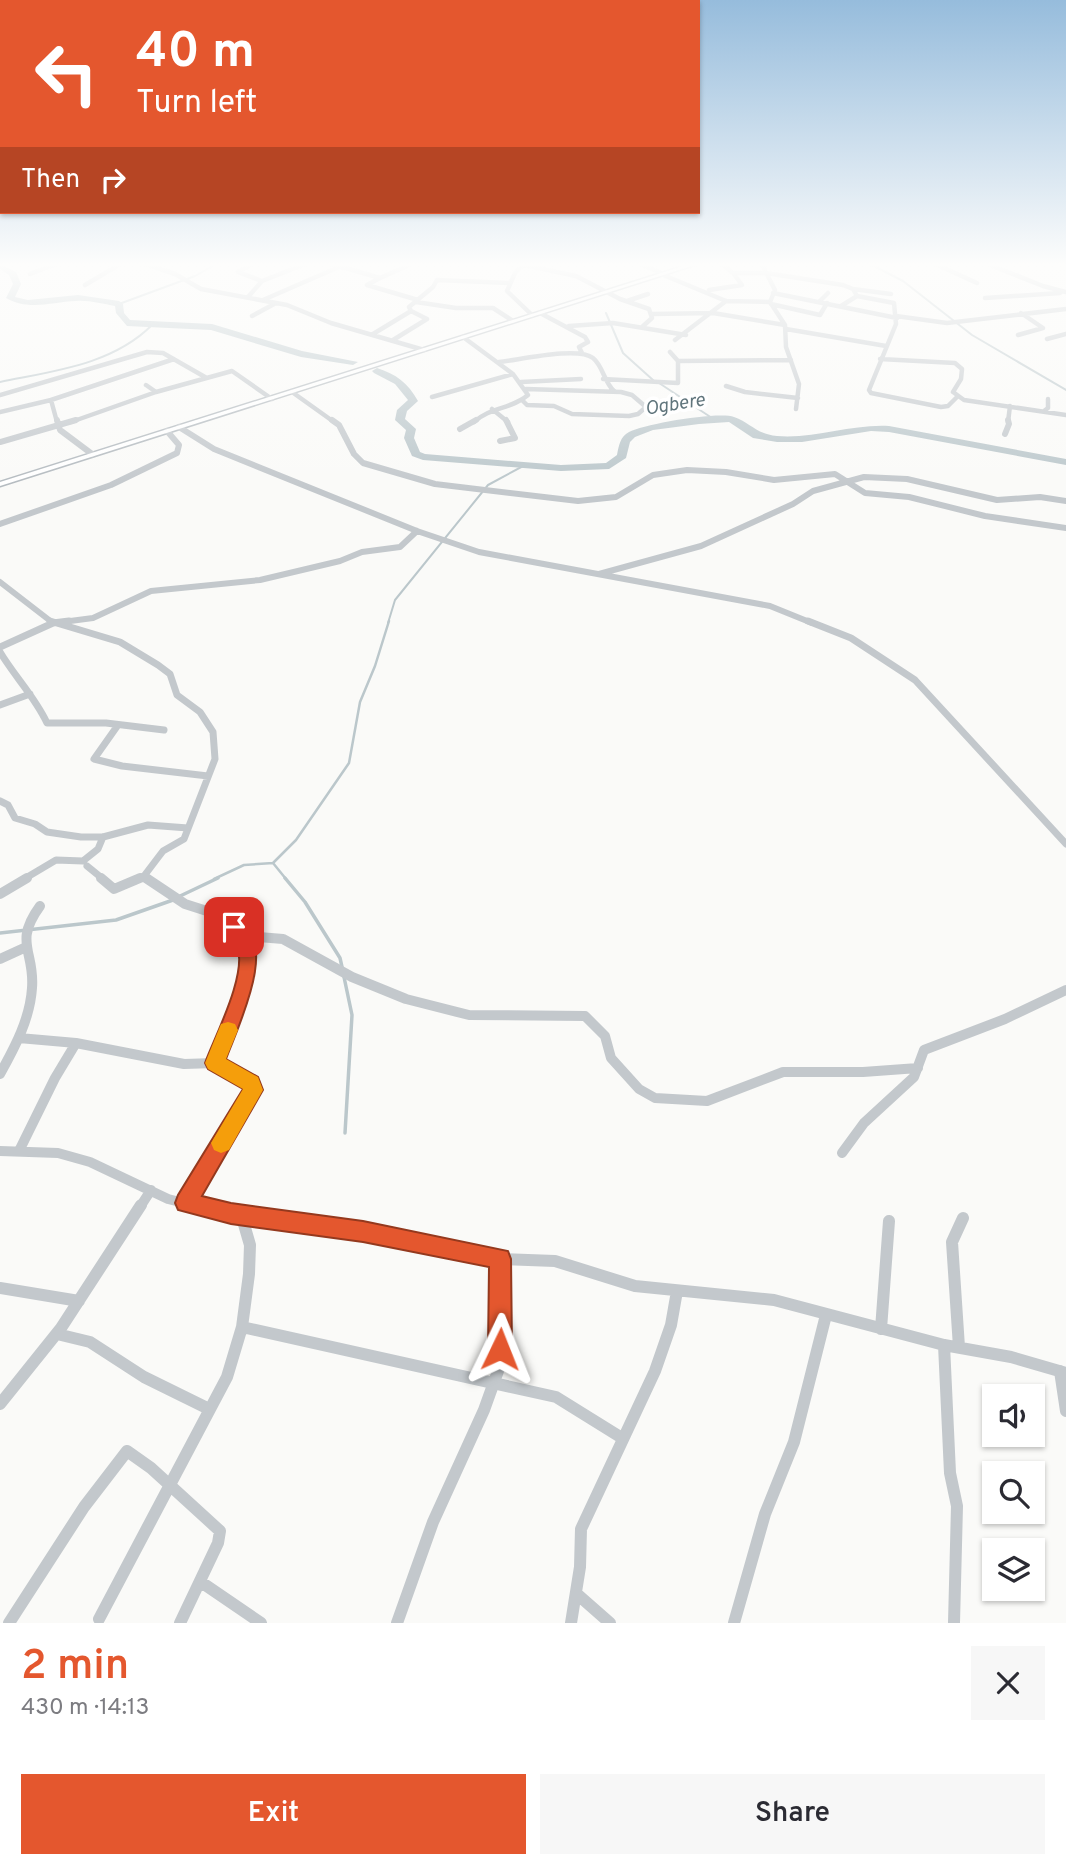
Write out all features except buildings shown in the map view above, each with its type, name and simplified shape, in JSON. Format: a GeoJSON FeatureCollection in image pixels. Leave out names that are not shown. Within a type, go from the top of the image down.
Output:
{"type":"FeatureCollection","features":[{"type":"Feature","properties":{"kind":"main road"},"geometry":{"type":"LineString","coordinates":[[0,484],[458,339]]}},
{"type":"Feature","properties":{"kind":"street"},"geometry":{"type":"LineString","coordinates":[[389,339],[424,350]]}},
{"type":"Feature","properties":{"kind":"street"},"geometry":{"type":"LineString","coordinates":[[460,429],[466,428],[477,416],[492,409],[523,401],[528,394],[513,374],[466,339]]}},
{"type":"Feature","properties":{"kind":"street"},"geometry":{"type":"LineString","coordinates":[[585,339],[587,343],[579,347],[582,353],[596,361],[603,379],[614,390]]}},
{"type":"Feature","properties":{"kind":"street"},"geometry":{"type":"LineString","coordinates":[[786,339],[799,384],[796,409]]}},
{"type":"Feature","properties":{"kind":"street"},"geometry":{"type":"LineString","coordinates":[[848,339],[886,346]]}},
{"type":"Feature","properties":{"kind":"street"},"geometry":{"type":"LineString","coordinates":[[889,339],[869,390],[871,393],[941,407],[948,406],[957,397]]}},
{"type":"Feature","properties":{"kind":"street"},"geometry":{"type":"LineString","coordinates":[[1047,340],[1051,339]]}},
{"type":"Feature","properties":{"kind":"street"},"geometry":{"type":"LineString","coordinates":[[603,379],[678,383],[678,361],[670,352]]}},
{"type":"Feature","properties":{"kind":"street"},"geometry":{"type":"LineString","coordinates":[[0,395],[72,376],[96,365],[134,354],[163,353],[205,377]]}},
{"type":"Feature","properties":{"kind":"street"},"geometry":{"type":"LineString","coordinates":[[499,362],[582,353]]}},
{"type":"Feature","properties":{"kind":"street"},"geometry":{"type":"LineString","coordinates":[[0,412],[51,400],[174,359]]}},
{"type":"Feature","properties":{"kind":"street"},"geometry":{"type":"LineString","coordinates":[[880,359],[959,365],[962,369],[961,383],[953,392],[957,397],[972,402],[1066,415]]}},
{"type":"Feature","properties":{"kind":"street"},"geometry":{"type":"LineString","coordinates":[[678,361],[791,360]]}},
{"type":"Feature","properties":{"kind":"street"},"geometry":{"type":"LineString","coordinates":[[0,442],[58,426],[205,377],[232,371],[272,399]]}},
{"type":"Feature","properties":{"kind":"street"},"geometry":{"type":"LineString","coordinates":[[432,397],[513,374]]}},
{"type":"Feature","properties":{"kind":"street"},"geometry":{"type":"LineString","coordinates":[[521,382],[581,379]]}},
{"type":"Feature","properties":{"kind":"street"},"geometry":{"type":"LineString","coordinates":[[146,385],[156,392]]}},
{"type":"Feature","properties":{"kind":"street"},"geometry":{"type":"LineString","coordinates":[[726,386],[745,392],[798,398]]}},
{"type":"Feature","properties":{"kind":"street"},"geometry":{"type":"LineString","coordinates":[[523,401],[527,405],[554,406],[572,414],[629,416],[638,414],[646,407],[632,395],[614,390],[526,389]]}},
{"type":"Feature","properties":{"kind":"street"},"geometry":{"type":"LineString","coordinates":[[292,393],[339,425],[354,454],[363,463],[435,484],[578,501],[616,497],[653,475],[687,470],[726,472],[774,480],[835,474],[865,494],[909,497],[985,516],[1066,528]]}},
{"type":"Feature","properties":{"kind":"street"},"geometry":{"type":"LineString","coordinates":[[1044,411],[1048,408],[1048,399]]}},
{"type":"Feature","properties":{"kind":"street"},"geometry":{"type":"LineString","coordinates":[[51,400],[58,426],[92,454]]}},
{"type":"Feature","properties":{"kind":"street"},"geometry":{"type":"LineString","coordinates":[[1005,434],[1009,424],[1007,418],[1010,406]]}},
{"type":"Feature","properties":{"kind":"street"},"geometry":{"type":"LineString","coordinates":[[492,409],[508,421],[515,438],[500,441]]}},
{"type":"Feature","properties":{"kind":"street"},"geometry":{"type":"LineString","coordinates":[[179,427],[214,449],[417,531],[479,552],[769,607],[851,638],[915,680],[1066,844]]}},
{"type":"Feature","properties":{"kind":"street"},"geometry":{"type":"LineString","coordinates":[[0,524],[111,485],[177,453],[179,444],[167,431]]}},
{"type":"Feature","properties":{"kind":"street"},"geometry":{"type":"LineString","coordinates":[[599,574],[701,545],[793,504],[813,491],[864,477],[894,477],[997,500],[1040,497],[1066,501]]}},
{"type":"Feature","properties":{"kind":"street"},"geometry":{"type":"LineString","coordinates":[[0,647],[53,623],[93,618],[150,591],[250,582],[340,561],[362,552],[392,549],[406,544],[417,531]]}},
{"type":"Feature","properties":{"kind":"street"},"geometry":{"type":"LineString","coordinates":[[0,582],[53,623],[120,642],[170,674],[177,695],[200,712],[213,732],[215,760],[180,843],[163,851],[145,876],[114,889],[87,866]]}},
{"type":"Feature","properties":{"kind":"street"},"geometry":{"type":"LineString","coordinates":[[0,652],[47,723],[106,723],[164,730]]}},
{"type":"Feature","properties":{"kind":"street"},"geometry":{"type":"LineString","coordinates":[[0,705],[30,694]]}},
{"type":"Feature","properties":{"kind":"street"},"geometry":{"type":"LineString","coordinates":[[118,725],[94,759],[122,766],[208,776]]}},
{"type":"Feature","properties":{"kind":"street"},"geometry":{"type":"LineString","coordinates":[[0,801],[8,806],[15,818],[35,824],[47,832],[81,837],[103,837],[136,826],[188,828]]}},
{"type":"Feature","properties":{"kind":"street"},"geometry":{"type":"LineString","coordinates":[[0,894],[56,860],[83,861],[98,849],[103,837]]}},
{"type":"Feature","properties":{"kind":"street"},"geometry":{"type":"LineString","coordinates":[[145,876],[158,888],[187,905],[249,926],[259,937],[283,939],[352,978],[406,999],[469,1015],[585,1016],[605,1036],[611,1058],[639,1090],[655,1098],[708,1101],[783,1072],[863,1072],[918,1068]]}},
{"type":"Feature","properties":{"kind":"street"},"geometry":{"type":"LineString","coordinates":[[0,1074],[19,1038],[29,1009],[33,985],[24,948],[27,924],[40,906]]}},
{"type":"Feature","properties":{"kind":"street"},"geometry":{"type":"LineString","coordinates":[[215,1063],[246,978],[248,957],[245,943],[224,917]]}},
{"type":"Feature","properties":{"kind":"street"},"geometry":{"type":"LineString","coordinates":[[0,959],[24,948]]}},
{"type":"Feature","properties":{"kind":"street"},"geometry":{"type":"LineString","coordinates":[[842,1153],[864,1123],[914,1077],[919,1055],[931,1046],[1005,1019],[1066,990]]}},
{"type":"Feature","properties":{"kind":"street"},"geometry":{"type":"LineString","coordinates":[[19,1038],[76,1043],[184,1064],[215,1063],[251,1083],[253,1090],[186,1203]]}},
{"type":"Feature","properties":{"kind":"street"},"geometry":{"type":"LineString","coordinates":[[19,1151],[55,1078],[76,1043]]}},
{"type":"Feature","properties":{"kind":"street"},"geometry":{"type":"LineString","coordinates":[[0,1151],[58,1153],[90,1162],[186,1203],[241,1214],[363,1231],[500,1259],[555,1261],[635,1286],[774,1300],[944,1345],[1012,1357],[1063,1372],[1066,1411]]}},
{"type":"Feature","properties":{"kind":"street"},"geometry":{"type":"LineString","coordinates":[[0,1404],[23,1380],[57,1334],[151,1190]]}},
{"type":"Feature","properties":{"kind":"street"},"geometry":{"type":"LineString","coordinates":[[99,1619],[227,1377],[242,1327],[250,1245],[241,1214]]}},
{"type":"Feature","properties":{"kind":"street"},"geometry":{"type":"LineString","coordinates":[[959,1348],[952,1242],[963,1218]]}},
{"type":"Feature","properties":{"kind":"street"},"geometry":{"type":"LineString","coordinates":[[881,1329],[889,1221]]}},
{"type":"Feature","properties":{"kind":"street"},"geometry":{"type":"LineString","coordinates":[[397,1623],[409,1600],[428,1534],[451,1477],[484,1414],[492,1382],[498,1371],[502,1327],[500,1259]]}},
{"type":"Feature","properties":{"kind":"street"},"geometry":{"type":"LineString","coordinates":[[0,1288],[79,1301]]}},
{"type":"Feature","properties":{"kind":"street"},"geometry":{"type":"LineString","coordinates":[[571,1623],[577,1594],[581,1529],[655,1371],[671,1325],[677,1291]]}},
{"type":"Feature","properties":{"kind":"street"},"geometry":{"type":"LineString","coordinates":[[734,1623],[765,1514],[794,1442],[826,1315]]}},
{"type":"Feature","properties":{"kind":"street"},"geometry":{"type":"LineString","coordinates":[[242,1327],[556,1397],[622,1438]]}},
{"type":"Feature","properties":{"kind":"street"},"geometry":{"type":"LineString","coordinates":[[57,1334],[70,1334],[97,1344],[134,1371],[209,1409]]}},
{"type":"Feature","properties":{"kind":"street"},"geometry":{"type":"LineString","coordinates":[[944,1345],[950,1473],[957,1506],[954,1623]]}},
{"type":"Feature","properties":{"kind":"street"},"geometry":{"type":"LineString","coordinates":[[9,1623],[84,1507],[127,1451],[151,1468],[220,1531],[218,1543],[180,1623]]}},
{"type":"Feature","properties":{"kind":"street"},"geometry":{"type":"LineString","coordinates":[[201,1582],[261,1623]]}},
{"type":"Feature","properties":{"kind":"street"},"geometry":{"type":"LineString","coordinates":[[577,1594],[610,1623]]}},
{"type":"Feature","properties":{"kind":"waterway"},"geometry":{"type":"LineString","coordinates":[[0,382],[61,370],[100,358],[135,339]]}},
{"type":"Feature","properties":{"kind":"waterway","name":"Ogbere"},"geometry":{"type":"LineString","coordinates":[[251,339],[301,354],[353,362]]}},
{"type":"Feature","properties":{"kind":"waterway"},"geometry":{"type":"LineString","coordinates":[[617,339],[623,353],[653,380]]}},
{"type":"Feature","properties":{"kind":"waterway"},"geometry":{"type":"LineString","coordinates":[[978,339],[1066,390]]}},
{"type":"Feature","properties":{"kind":"waterway","name":"Ogbere"},"geometry":{"type":"LineString","coordinates":[[377,371],[399,382],[413,401],[402,410],[400,420],[411,429],[409,438],[416,454],[423,457],[561,468],[609,466],[622,456],[625,441],[631,435],[651,427],[731,419],[757,436],[777,439],[802,439],[871,428],[889,429],[1066,462]]}},
{"type":"Feature","properties":{"kind":"waterway"},"geometry":{"type":"LineString","coordinates":[[659,383],[715,420]]}},
{"type":"Feature","properties":{"kind":"waterway"},"geometry":{"type":"LineString","coordinates":[[388,623],[395,600],[488,485],[525,465]]}},
{"type":"Feature","properties":{"kind":"waterway"},"geometry":{"type":"LineString","coordinates":[[273,863],[296,840],[349,763],[360,702],[389,621]]}},
{"type":"Feature","properties":{"kind":"waterway"},"geometry":{"type":"LineString","coordinates":[[214,879],[244,865],[273,863]]}},
{"type":"Feature","properties":{"kind":"waterway"},"geometry":{"type":"LineString","coordinates":[[273,863],[286,879]]}},
{"type":"Feature","properties":{"kind":"waterway"},"geometry":{"type":"LineString","coordinates":[[178,897],[218,878]]}},
{"type":"Feature","properties":{"kind":"waterway"},"geometry":{"type":"LineString","coordinates":[[285,878],[305,902],[340,958],[342,967]]}},
{"type":"Feature","properties":{"kind":"waterway"},"geometry":{"type":"LineString","coordinates":[[0,933],[116,920],[173,900]]}},
{"type":"Feature","properties":{"kind":"waterway"},"geometry":{"type":"LineString","coordinates":[[344,977],[352,1015],[345,1133]]}},
{"type":"Feature","properties":{"kind":"slow traffic"},"geometry":{"type":"LineString","coordinates":[[221,1143],[250,1098],[254,1087],[215,1063],[228,1030]]}},
{"type":"Feature","properties":{"kind":"route"},"geometry":{"type":"LineString","coordinates":[[234,927],[245,943],[248,957],[246,978],[215,1063],[254,1087],[250,1098],[186,1203],[231,1213],[363,1231],[500,1259],[500,1349]]}}]}
